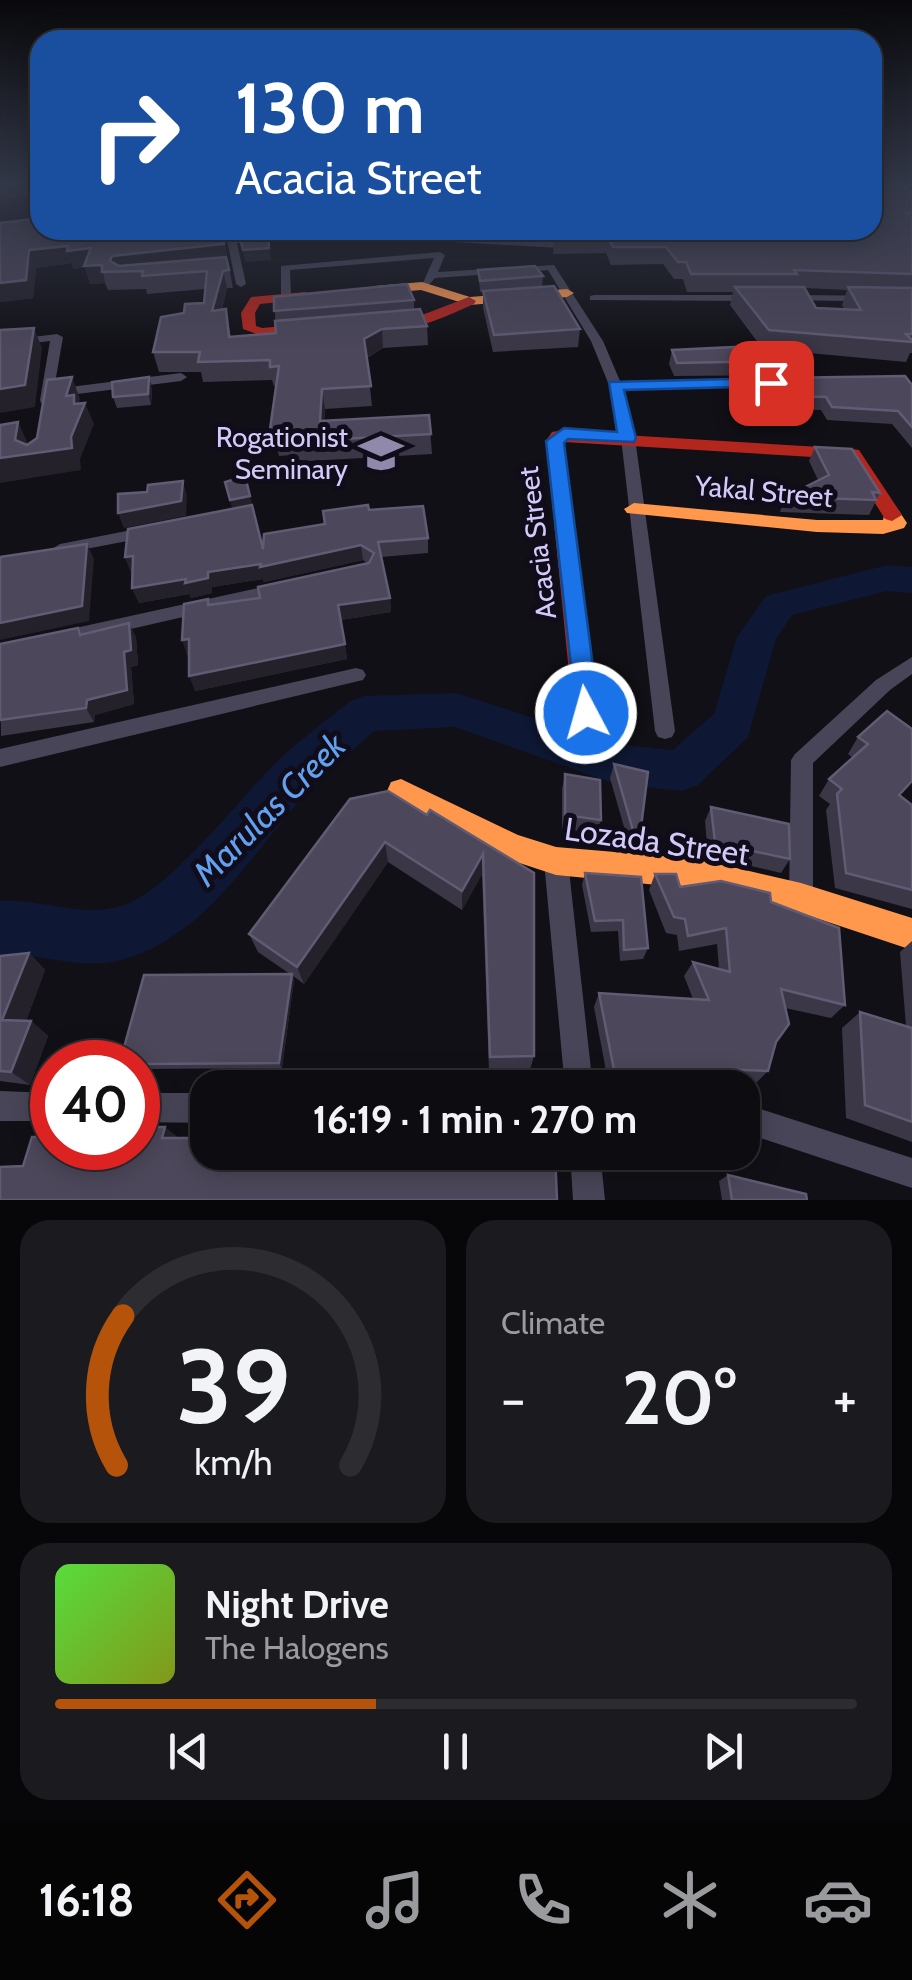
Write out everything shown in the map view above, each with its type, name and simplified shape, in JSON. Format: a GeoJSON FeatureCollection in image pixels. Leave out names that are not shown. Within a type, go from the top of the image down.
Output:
{"type":"FeatureCollection","features":[{"type":"Feature","properties":{"kind":"street"},"geometry":{"type":"LineString","coordinates":[[232,240],[233,268],[242,274],[241,284]]}},
{"type":"Feature","properties":{"kind":"street"},"geometry":{"type":"LineString","coordinates":[[457,240],[583,246]]}},
{"type":"Feature","properties":{"kind":"street"},"geometry":{"type":"LineString","coordinates":[[286,296],[284,268],[290,266],[440,256],[428,280]]}},
{"type":"Feature","properties":{"kind":"street"},"geometry":{"type":"LineString","coordinates":[[326,327],[262,332],[250,329],[246,322],[250,305],[286,296],[551,267],[597,342],[615,385],[628,438],[634,509],[666,731]]}},
{"type":"Feature","properties":{"kind":"street"},"geometry":{"type":"LineString","coordinates":[[428,280],[469,301]]}},
{"type":"Feature","properties":{"kind":"street"},"geometry":{"type":"LineString","coordinates":[[366,324],[425,319],[469,301],[567,293]]}},
{"type":"Feature","properties":{"kind":"street"},"geometry":{"type":"LineString","coordinates":[[594,298],[912,299]]}},
{"type":"Feature","properties":{"kind":"street"},"geometry":{"type":"LineString","coordinates":[[0,344],[57,337],[44,410]]}},
{"type":"Feature","properties":{"kind":"street"},"geometry":{"type":"LineString","coordinates":[[47,393],[181,377]]}},
{"type":"Feature","properties":{"kind":"street"},"geometry":{"type":"LineString","coordinates":[[615,385],[812,382]]}},
{"type":"Feature","properties":{"kind":"street","name":"Acacia Street"},"geometry":{"type":"LineString","coordinates":[[586,713],[555,441],[564,434],[628,438]]}},
{"type":"Feature","properties":{"kind":"street","name":"Yakal Street"},"geometry":{"type":"LineString","coordinates":[[628,438],[853,454],[860,459],[896,520],[896,527],[888,530],[634,509]]}},
{"type":"Feature","properties":{"kind":"street"},"geometry":{"type":"LineString","coordinates":[[36,554],[164,529]]}},
{"type":"Feature","properties":{"kind":"street"},"geometry":{"type":"LineString","coordinates":[[38,643],[307,583]]}},
{"type":"Feature","properties":{"kind":"street"},"geometry":{"type":"LineString","coordinates":[[801,898],[802,760],[883,685],[912,664]]}},
{"type":"Feature","properties":{"kind":"street"},"geometry":{"type":"LineString","coordinates":[[0,758],[356,675]]}},
{"type":"Feature","properties":{"kind":"street","name":"Lozada Street"},"geometry":{"type":"LineString","coordinates":[[400,791],[512,847],[556,861],[698,874],[801,898],[912,934]]}},
{"type":"Feature","properties":{"kind":"street"},"geometry":{"type":"LineString","coordinates":[[556,861],[576,1070]]}},
{"type":"Feature","properties":{"kind":"street"},"geometry":{"type":"LineString","coordinates":[[0,1106],[30,1107]]}},
{"type":"Feature","properties":{"kind":"street"},"geometry":{"type":"LineString","coordinates":[[160,1108],[190,1108]]}},
{"type":"Feature","properties":{"kind":"street"},"geometry":{"type":"LineString","coordinates":[[760,1123],[912,1173]]}},
{"type":"Feature","properties":{"kind":"street"},"geometry":{"type":"LineString","coordinates":[[587,1170],[590,1200]]}},
{"type":"Feature","properties":{"kind":"building"},"geometry":{"type":"Polygon","coordinates":[[[0,240],[223,240],[224,244],[112,256],[110,261],[119,266],[226,257],[229,270],[223,271],[212,311],[226,309],[229,337],[276,333],[275,321],[420,309],[427,326],[382,329],[364,339],[371,386],[322,389],[320,421],[429,415],[431,434],[289,442],[289,434],[275,435],[276,428],[270,429],[279,366],[270,367],[270,360],[198,362],[200,352],[153,352],[161,317],[184,313],[185,304],[204,303],[207,271],[142,276],[143,271],[102,272],[102,265],[84,266],[91,248],[67,251],[68,246],[29,250],[26,280],[0,283],[0,240]]]}},
{"type":"Feature","properties":{"kind":"building"},"geometry":{"type":"Polygon","coordinates":[[[240,240],[268,240],[269,248],[243,250],[240,240]]]}},
{"type":"Feature","properties":{"kind":"building"},"geometry":{"type":"Polygon","coordinates":[[[610,240],[912,240],[912,274],[794,270],[797,274],[691,274],[686,262],[678,262],[666,247],[613,247],[610,240]]]}},
{"type":"Feature","properties":{"kind":"building"},"geometry":{"type":"Polygon","coordinates":[[[535,266],[543,276],[480,281],[478,270],[535,266]]]}},
{"type":"Feature","properties":{"kind":"building"},"geometry":{"type":"Polygon","coordinates":[[[407,284],[414,300],[274,311],[274,297],[407,284]]]}},
{"type":"Feature","properties":{"kind":"building"},"geometry":{"type":"Polygon","coordinates":[[[554,286],[580,329],[494,335],[483,291],[554,286]]]}},
{"type":"Feature","properties":{"kind":"building"},"geometry":{"type":"Polygon","coordinates":[[[735,287],[804,287],[816,308],[861,310],[848,287],[912,288],[912,334],[906,334],[912,342],[769,330],[735,287]]]}},
{"type":"Feature","properties":{"kind":"building"},"geometry":{"type":"Polygon","coordinates":[[[34,328],[25,385],[0,389],[0,330],[34,328]]]}},
{"type":"Feature","properties":{"kind":"building"},"geometry":{"type":"Polygon","coordinates":[[[753,343],[774,345],[784,361],[677,363],[672,350],[755,346],[753,343]]]}},
{"type":"Feature","properties":{"kind":"building"},"geometry":{"type":"Polygon","coordinates":[[[905,376],[912,385],[912,427],[898,411],[832,407],[826,397],[788,396],[779,378],[905,376]]]}},
{"type":"Feature","properties":{"kind":"building"},"geometry":{"type":"Polygon","coordinates":[[[72,377],[66,396],[74,395],[74,404],[85,403],[71,437],[72,448],[0,458],[0,425],[18,422],[15,440],[27,445],[37,438],[47,380],[72,377]]]}},
{"type":"Feature","properties":{"kind":"building"},"geometry":{"type":"Polygon","coordinates":[[[149,377],[148,394],[113,397],[112,382],[149,377]]]}},
{"type":"Feature","properties":{"kind":"building"},"geometry":{"type":"Polygon","coordinates":[[[815,447],[852,449],[880,493],[872,492],[876,500],[785,497],[829,475],[815,447]]]}},
{"type":"Feature","properties":{"kind":"building"},"geometry":{"type":"Polygon","coordinates":[[[245,476],[250,496],[230,500],[225,482],[245,476]]]}},
{"type":"Feature","properties":{"kind":"building"},"geometry":{"type":"Polygon","coordinates":[[[183,481],[181,501],[118,513],[118,494],[147,492],[148,485],[183,481]]]}},
{"type":"Feature","properties":{"kind":"building"},"geometry":{"type":"Polygon","coordinates":[[[252,505],[263,549],[264,534],[325,524],[323,511],[368,505],[369,510],[423,506],[428,538],[378,542],[390,598],[338,605],[345,644],[189,676],[189,639],[182,640],[184,604],[208,599],[208,605],[260,598],[258,587],[369,563],[374,553],[361,545],[260,567],[261,564],[208,572],[208,578],[185,583],[186,579],[132,588],[133,556],[125,557],[128,529],[252,505]]]}},
{"type":"Feature","properties":{"kind":"building"},"geometry":{"type":"Polygon","coordinates":[[[87,544],[82,606],[0,623],[0,557],[87,544]]]}},
{"type":"Feature","properties":{"kind":"building"},"geometry":{"type":"Polygon","coordinates":[[[129,623],[131,650],[124,652],[127,690],[87,700],[86,708],[0,720],[0,644],[78,628],[80,635],[129,623]]]}},
{"type":"Feature","properties":{"kind":"building"},"geometry":{"type":"Polygon","coordinates":[[[887,711],[912,729],[912,781],[899,795],[912,805],[912,890],[846,873],[837,794],[842,789],[829,779],[868,744],[858,737],[887,711]]]}},
{"type":"Feature","properties":{"kind":"building"},"geometry":{"type":"Polygon","coordinates":[[[614,764],[648,772],[640,835],[634,834],[614,764]]]}},
{"type":"Feature","properties":{"kind":"building"},"geometry":{"type":"Polygon","coordinates":[[[565,774],[600,780],[601,820],[565,815],[565,774]]]}},
{"type":"Feature","properties":{"kind":"building"},"geometry":{"type":"Polygon","coordinates":[[[388,791],[427,815],[430,810],[534,873],[534,1056],[490,1057],[483,854],[462,891],[385,842],[297,967],[249,934],[350,799],[388,791]]]}},
{"type":"Feature","properties":{"kind":"building"},"geometry":{"type":"Polygon","coordinates":[[[711,807],[789,824],[790,859],[715,843],[711,807]]]}},
{"type":"Feature","properties":{"kind":"building"},"geometry":{"type":"Polygon","coordinates":[[[585,873],[641,877],[648,948],[624,950],[623,920],[595,921],[585,873]]]}},
{"type":"Feature","properties":{"kind":"building"},"geometry":{"type":"Polygon","coordinates":[[[655,874],[676,874],[680,887],[721,881],[770,893],[771,902],[839,928],[845,1005],[781,989],[789,1024],[776,1042],[768,1071],[614,1070],[599,993],[709,1000],[693,962],[730,972],[726,928],[688,936],[685,919],[674,917],[655,874]]]}},
{"type":"Feature","properties":{"kind":"building"},"geometry":{"type":"Polygon","coordinates":[[[29,953],[2,1020],[31,1021],[11,1072],[0,1071],[0,956],[29,953]]]}},
{"type":"Feature","properties":{"kind":"building"},"geometry":{"type":"Polygon","coordinates":[[[292,974],[279,1063],[160,1064],[160,1040],[126,1040],[144,975],[292,974]]]}},
{"type":"Feature","properties":{"kind":"building"},"geometry":{"type":"Polygon","coordinates":[[[860,1012],[912,1028],[912,1122],[865,1105],[860,1012]]]}},
{"type":"Feature","properties":{"kind":"building"},"geometry":{"type":"Polygon","coordinates":[[[160,1127],[165,1127],[162,1138],[190,1138],[190,1170],[556,1170],[557,1200],[0,1200],[0,1167],[23,1166],[30,1143],[30,1170],[160,1170],[160,1127]]]}},
{"type":"Feature","properties":{"kind":"building"},"geometry":{"type":"Polygon","coordinates":[[[728,1175],[806,1194],[807,1200],[732,1200],[728,1175]]]}},
{"type":"Feature","properties":{"kind":"waterway","name":"Marulas Creek"},"geometry":{"type":"LineString","coordinates":[[0,928],[27,926],[85,939],[122,933],[157,918],[219,862],[286,783],[364,714],[456,710],[615,764],[682,771],[733,724],[757,637],[779,605],[887,578],[912,580]]}},
{"type":"Feature","properties":{"kind":"traffic: slow"},"geometry":{"type":"LineString","coordinates":[[375,290],[422,286],[469,301],[567,293]]}},
{"type":"Feature","properties":{"kind":"traffic: slow"},"geometry":{"type":"LineString","coordinates":[[634,509],[817,526],[883,527],[897,523],[892,515]]}},
{"type":"Feature","properties":{"kind":"traffic: slow"},"geometry":{"type":"LineString","coordinates":[[401,791],[512,847],[556,861],[698,874],[801,898],[912,934]]}},
{"type":"Feature","properties":{"kind":"traffic: jam"},"geometry":{"type":"LineString","coordinates":[[305,296],[256,300],[249,309],[248,321],[250,329],[262,332],[307,328]]}},
{"type":"Feature","properties":{"kind":"traffic: jam"},"geometry":{"type":"LineString","coordinates":[[392,322],[425,319],[469,301]]}},
{"type":"Feature","properties":{"kind":"traffic: jam"},"geometry":{"type":"LineString","coordinates":[[586,713],[555,441],[558,436],[853,454],[892,515]]}},
{"type":"Feature","properties":{"kind":"place","name":"Rogationist Seminary"},"geometry":{"type":"Point","coordinates":[381,453]}},
{"type":"Feature","properties":{"kind":"route"},"geometry":{"type":"LineString","coordinates":[[586,713],[555,441],[564,434],[628,438],[615,385],[771,383]]}}]}
